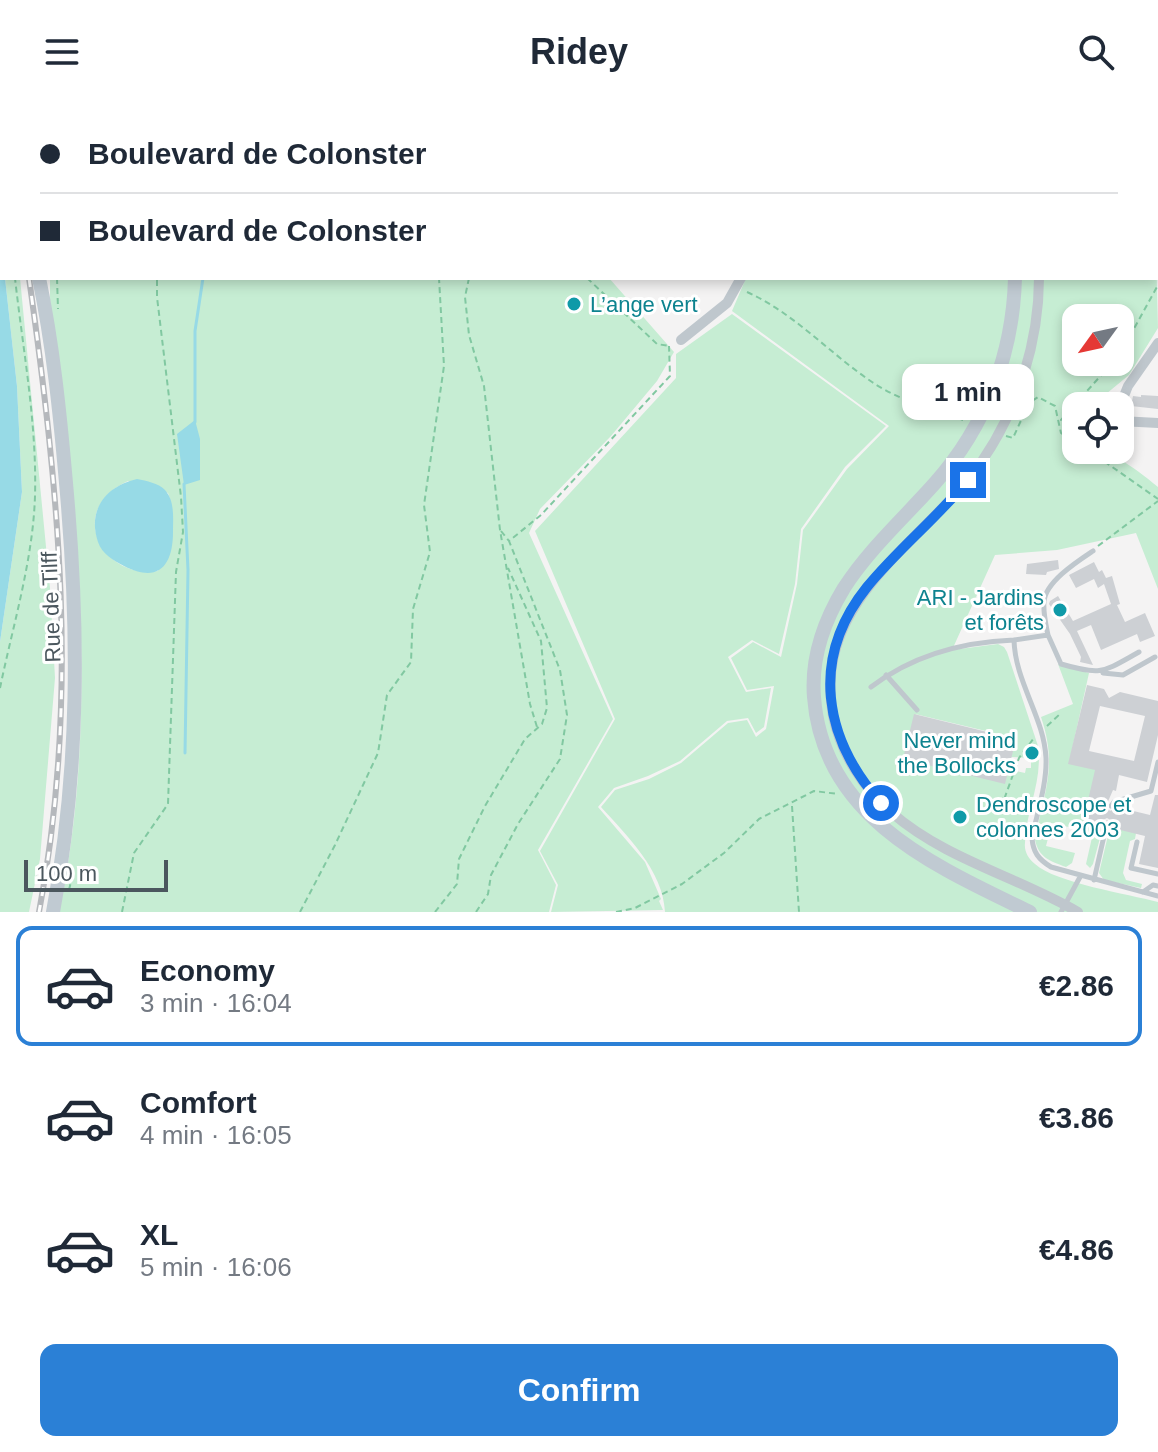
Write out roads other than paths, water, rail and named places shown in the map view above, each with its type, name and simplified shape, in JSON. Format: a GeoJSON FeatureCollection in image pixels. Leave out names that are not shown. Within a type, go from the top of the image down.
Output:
{"type":"FeatureCollection","features":[{"type":"Feature","properties":{"kind":"main road","name":"Rue de Tilff"},"geometry":{"type":"LineString","coordinates":[[41,280],[64,455],[76,647],[75,741],[64,853],[53,912]]}},
{"type":"Feature","properties":{"kind":"main road"},"geometry":{"type":"LineString","coordinates":[[1015,280],[1005,354],[977,424],[953,463],[844,588],[819,644],[814,691],[815,711],[824,745],[842,781],[866,812],[937,866],[1030,912]]}},
{"type":"Feature","properties":{"kind":"street"},"geometry":{"type":"LineString","coordinates":[[1039,280],[1030,349],[1007,415],[984,458],[968,480],[875,577],[852,609],[835,653],[831,703],[839,736],[851,765],[890,811],[927,837],[1064,909],[1078,912]]}},
{"type":"Feature","properties":{"kind":"street"},"geometry":{"type":"LineString","coordinates":[[681,340],[727,303],[739,283]]}},
{"type":"Feature","properties":{"kind":"street"},"geometry":{"type":"LineString","coordinates":[[1126,392],[1158,343]]}},
{"type":"Feature","properties":{"kind":"street"},"geometry":{"type":"LineString","coordinates":[[1134,422],[1158,423]]}},
{"type":"Feature","properties":{"kind":"lane"},"geometry":{"type":"LineString","coordinates":[[1093,551],[1065,571],[1045,596],[1048,635],[1061,664],[1123,675],[1155,657]]}},
{"type":"Feature","properties":{"kind":"lane"},"geometry":{"type":"LineString","coordinates":[[871,687],[886,675],[939,650],[986,641],[1048,635]]}},
{"type":"Feature","properties":{"kind":"lane"},"geometry":{"type":"LineString","coordinates":[[1014,640],[1015,660],[1041,732],[1046,759],[1032,838],[1033,849],[1043,863],[1080,877],[1158,896]]}},
{"type":"Feature","properties":{"kind":"lane"},"geometry":{"type":"LineString","coordinates":[[1102,673],[1139,652]]}},
{"type":"Feature","properties":{"kind":"lane"},"geometry":{"type":"LineString","coordinates":[[886,675],[917,710]]}},
{"type":"Feature","properties":{"kind":"lane"},"geometry":{"type":"LineString","coordinates":[[1111,806],[1114,802],[1151,791],[1158,762]]}},
{"type":"Feature","properties":{"kind":"lane"},"geometry":{"type":"LineString","coordinates":[[1094,880],[1107,823]]}},
{"type":"Feature","properties":{"kind":"lane"},"geometry":{"type":"LineString","coordinates":[[1137,842],[1131,868],[1158,874]]}},
{"type":"Feature","properties":{"kind":"lane"},"geometry":{"type":"LineString","coordinates":[[1064,909],[1080,877]]}},
{"type":"Feature","properties":{"kind":"lane"},"geometry":{"type":"LineString","coordinates":[[1143,892],[1156,884]]}},
{"type":"Feature","properties":{"kind":"water"},"geometry":{"type":"Polygon","coordinates":[[[0,280],[5,280],[17,386],[22,492],[0,642],[0,280]]]}},
{"type":"Feature","properties":{"kind":"water"},"geometry":{"type":"Polygon","coordinates":[[[195,420],[200,439],[200,480],[184,485],[177,434],[195,420]]]}},
{"type":"Feature","properties":{"kind":"water"},"geometry":{"type":"Polygon","coordinates":[[[137,479],[162,488],[172,504],[170,554],[162,568],[155,572],[136,571],[112,559],[100,546],[95,530],[97,510],[102,501],[116,487],[137,479]]]}},
{"type":"Feature","properties":{"kind":"waterway"},"geometry":{"type":"LineString","coordinates":[[195,422],[195,331],[203,280]]}},
{"type":"Feature","properties":{"kind":"waterway"},"geometry":{"type":"LineString","coordinates":[[184,484],[188,570],[185,753]]}},
{"type":"Feature","properties":{"kind":"railway"},"geometry":{"type":"LineString","coordinates":[[29,280],[49,437],[61,595],[59,753],[52,832],[39,912]]}},
{"type":"Feature","properties":{"kind":"place","name":"L’ange vert"},"geometry":{"type":"Point","coordinates":[574,304]}},
{"type":"Feature","properties":{"kind":"place","name":"ARI - Jardins et forêts"},"geometry":{"type":"Point","coordinates":[1060,610]}},
{"type":"Feature","properties":{"kind":"place","name":"Never mind the Bollocks"},"geometry":{"type":"Point","coordinates":[1032,753]}},
{"type":"Feature","properties":{"kind":"place","name":"Dendroscope et colonnes 2003"},"geometry":{"type":"Point","coordinates":[960,817]}}]}
